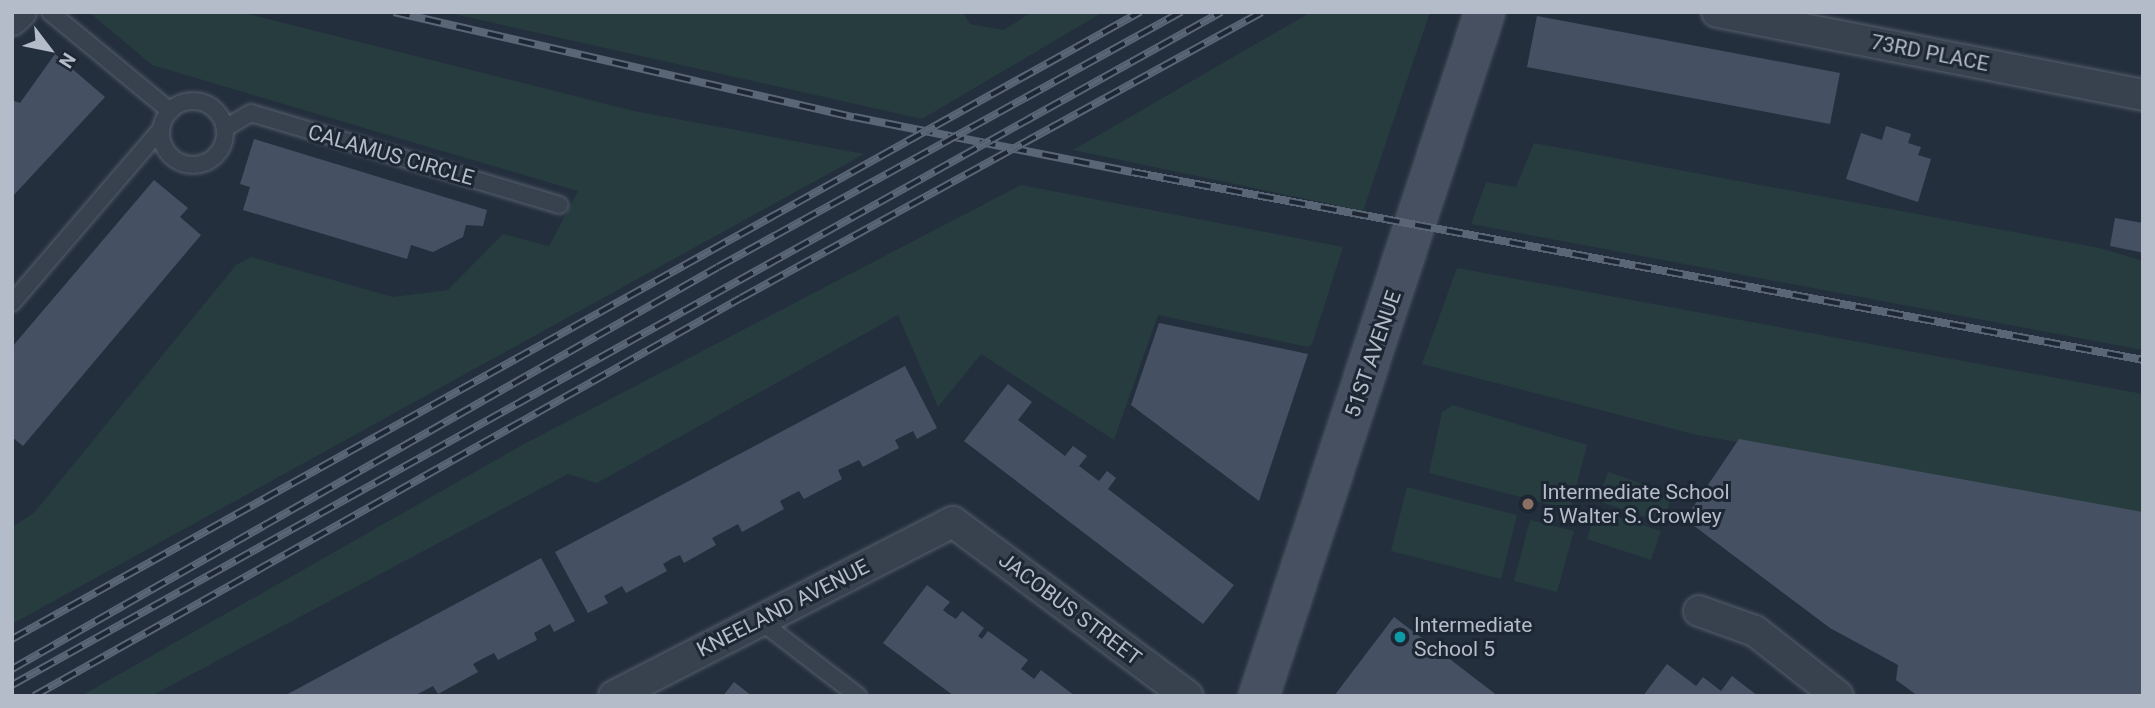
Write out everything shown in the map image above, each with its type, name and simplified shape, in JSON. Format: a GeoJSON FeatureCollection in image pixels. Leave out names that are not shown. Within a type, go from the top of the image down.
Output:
{"type":"FeatureCollection","features":[{"type":"Feature","properties":{"kind":"street"},"geometry":{"type":"LineString","coordinates":[[12,20],[21,12]]}},
{"type":"Feature","properties":{"kind":"street","name":"51ST AVENUE"},"geometry":{"type":"LineString","coordinates":[[1259,696],[1485,12]]}},
{"type":"Feature","properties":{"kind":"street","name":"73RD PLACE"},"geometry":{"type":"LineString","coordinates":[[1717,12],[2143,95]]}},
{"type":"Feature","properties":{"kind":"street","name":"KNEELAND AVENUE"},"geometry":{"type":"LineString","coordinates":[[614,696],[953,522]]}},
{"type":"Feature","properties":{"kind":"street","name":"JACOBUS STREET"},"geometry":{"type":"LineString","coordinates":[[953,522],[1187,696]]}},
{"type":"Feature","properties":{"kind":"street"},"geometry":{"type":"LineString","coordinates":[[1699,611],[1755,631],[1839,696]]}},
{"type":"Feature","properties":{"kind":"lane"},"geometry":{"type":"LineString","coordinates":[[50,12],[170,111]]}},
{"type":"Feature","properties":{"kind":"lane"},"geometry":{"type":"LineString","coordinates":[[12,303],[161,130],[170,111],[188,101],[207,104],[225,128],[216,156],[188,165],[164,149],[161,130]]}},
{"type":"Feature","properties":{"kind":"lane","name":"CALAMUS CIRCLE"},"geometry":{"type":"LineString","coordinates":[[225,128],[251,113],[560,205]]}},
{"type":"Feature","properties":{"kind":"lane"},"geometry":{"type":"LineString","coordinates":[[758,620],[858,696]]}},
{"type":"Feature","properties":{"kind":"green space"},"geometry":{"type":"Polygon","coordinates":[[[89,12],[240,12],[634,111],[864,154],[12,624],[12,527],[34,513],[236,265],[251,257],[393,297],[448,290],[503,234],[549,246],[578,191],[152,65],[89,12]]]}},
{"type":"Feature","properties":{"kind":"green space"},"geometry":{"type":"Polygon","coordinates":[[[445,12],[963,12],[970,24],[1004,30],[1032,12],[1103,12],[922,119],[445,12]]]}},
{"type":"Feature","properties":{"kind":"green space"},"geometry":{"type":"Polygon","coordinates":[[[1311,12],[1430,12],[1363,211],[1073,150],[1311,12]]]}},
{"type":"Feature","properties":{"kind":"green space"},"geometry":{"type":"Polygon","coordinates":[[[1534,143],[2100,248],[2143,261],[2143,350],[1471,224],[1486,182],[1516,187],[1534,143]]]}},
{"type":"Feature","properties":{"kind":"green space"},"geometry":{"type":"Polygon","coordinates":[[[1021,185],[1343,247],[1312,344],[1308,347],[1158,315],[1114,440],[981,354],[938,407],[898,315],[597,483],[568,474],[151,696],[81,696],[526,443],[1021,185]]]}},
{"type":"Feature","properties":{"kind":"green space"},"geometry":{"type":"Polygon","coordinates":[[[1457,268],[2143,394],[2143,512],[1697,435],[1422,364],[1457,268]]]}},
{"type":"Feature","properties":{"kind":"green space"},"geometry":{"type":"Polygon","coordinates":[[[1453,405],[1587,445],[1570,510],[1429,473],[1442,412],[1453,405]]]}},
{"type":"Feature","properties":{"kind":"green space"},"geometry":{"type":"Polygon","coordinates":[[[1608,472],[1672,494],[1663,523],[1598,501],[1608,472]]]}},
{"type":"Feature","properties":{"kind":"green space"},"geometry":{"type":"Polygon","coordinates":[[[1407,487],[1517,515],[1501,579],[1391,551],[1407,487]]]}},
{"type":"Feature","properties":{"kind":"green space"},"geometry":{"type":"Polygon","coordinates":[[[1596,510],[1661,531],[1651,560],[1587,539],[1596,510]]]}},
{"type":"Feature","properties":{"kind":"green space"},"geometry":{"type":"Polygon","coordinates":[[[1530,520],[1574,531],[1557,592],[1514,581],[1530,520]]]}},
{"type":"Feature","properties":{"kind":"building"},"geometry":{"type":"Polygon","coordinates":[[[1537,16],[1840,73],[1830,124],[1527,67],[1537,16]]]}},
{"type":"Feature","properties":{"kind":"building"},"geometry":{"type":"Polygon","coordinates":[[[55,54],[105,97],[12,197],[12,100],[20,103],[55,54]]]}},
{"type":"Feature","properties":{"kind":"building"},"geometry":{"type":"Polygon","coordinates":[[[1886,126],[1911,134],[1908,143],[1921,147],[1918,155],[1931,159],[1918,202],[1846,179],[1861,133],[1882,140],[1886,126]]]}},
{"type":"Feature","properties":{"kind":"building"},"geometry":{"type":"Polygon","coordinates":[[[254,139],[487,210],[483,226],[466,225],[463,237],[433,252],[411,245],[407,259],[243,210],[250,187],[240,184],[254,139]]]}},
{"type":"Feature","properties":{"kind":"building"},"geometry":{"type":"Polygon","coordinates":[[[154,180],[188,208],[180,217],[201,235],[23,446],[12,437],[12,347],[154,180]]]}},
{"type":"Feature","properties":{"kind":"building"},"geometry":{"type":"Polygon","coordinates":[[[2115,218],[2143,223],[2143,257],[2140,252],[2110,246],[2115,218]]]}},
{"type":"Feature","properties":{"kind":"building"},"geometry":{"type":"Polygon","coordinates":[[[1159,323],[1308,354],[1259,501],[1131,405],[1159,323]]]}},
{"type":"Feature","properties":{"kind":"building"},"geometry":{"type":"Polygon","coordinates":[[[905,366],[937,428],[917,439],[913,431],[895,440],[899,448],[863,467],[859,460],[838,470],[842,479],[804,499],[799,491],[780,501],[784,509],[742,532],[738,524],[712,538],[716,545],[684,563],[680,555],[671,559],[663,564],[667,571],[626,593],[622,586],[604,596],[608,603],[588,613],[555,552],[905,366]]]}},
{"type":"Feature","properties":{"kind":"building"},"geometry":{"type":"Polygon","coordinates":[[[1008,384],[1032,402],[1018,420],[1065,456],[1073,446],[1087,456],[1079,466],[1099,481],[1107,471],[1116,478],[1108,489],[1234,585],[1203,624],[964,441],[1008,384]]]}},
{"type":"Feature","properties":{"kind":"building"},"geometry":{"type":"Polygon","coordinates":[[[1739,439],[2143,512],[2143,696],[1918,696],[1896,680],[1898,665],[1830,628],[1685,519],[1739,439]]]}},
{"type":"Feature","properties":{"kind":"building"},"geometry":{"type":"Polygon","coordinates":[[[541,558],[575,621],[554,632],[550,624],[534,633],[537,640],[498,660],[494,653],[482,659],[473,664],[478,672],[438,694],[433,686],[414,696],[284,696],[541,558]]]}},
{"type":"Feature","properties":{"kind":"building"},"geometry":{"type":"Polygon","coordinates":[[[927,585],[950,602],[943,610],[948,614],[956,619],[962,611],[984,628],[978,636],[982,639],[988,631],[1028,660],[1021,669],[1034,679],[1041,670],[1075,696],[954,696],[883,643],[927,585]]]}},
{"type":"Feature","properties":{"kind":"building","name":"Intermediate School 5"},"geometry":{"type":"Polygon","coordinates":[[[1394,617],[1447,657],[1498,696],[1334,696],[1394,617]]]}},
{"type":"Feature","properties":{"kind":"building"},"geometry":{"type":"Polygon","coordinates":[[[1667,664],[1696,686],[1703,677],[1721,691],[1732,676],[1758,696],[1643,696],[1667,664]]]}},
{"type":"Feature","properties":{"kind":"building"},"geometry":{"type":"Polygon","coordinates":[[[734,682],[752,696],[723,696],[734,682]]]}},
{"type":"Feature","properties":{"kind":"railway"},"geometry":{"type":"LineString","coordinates":[[394,12],[854,117],[1132,172],[2143,360]]}},
{"type":"Feature","properties":{"kind":"railway"},"geometry":{"type":"LineString","coordinates":[[12,639],[1140,12]]}},
{"type":"Feature","properties":{"kind":"railway"},"geometry":{"type":"LineString","coordinates":[[12,669],[718,267],[1181,12]]}},
{"type":"Feature","properties":{"kind":"railway"},"geometry":{"type":"LineString","coordinates":[[12,685],[1221,12]]}},
{"type":"Feature","properties":{"kind":"railway"},"geometry":{"type":"LineString","coordinates":[[34,696],[741,298],[1262,12]]}},
{"type":"Feature","properties":{"kind":"place","name":"Intermediate School 5 Walter S. Crowley"},"geometry":{"type":"Point","coordinates":[1528,504]}},
{"type":"Feature","properties":{"kind":"place","name":"Intermediate School 5"},"geometry":{"type":"Point","coordinates":[1400,637]}}]}
